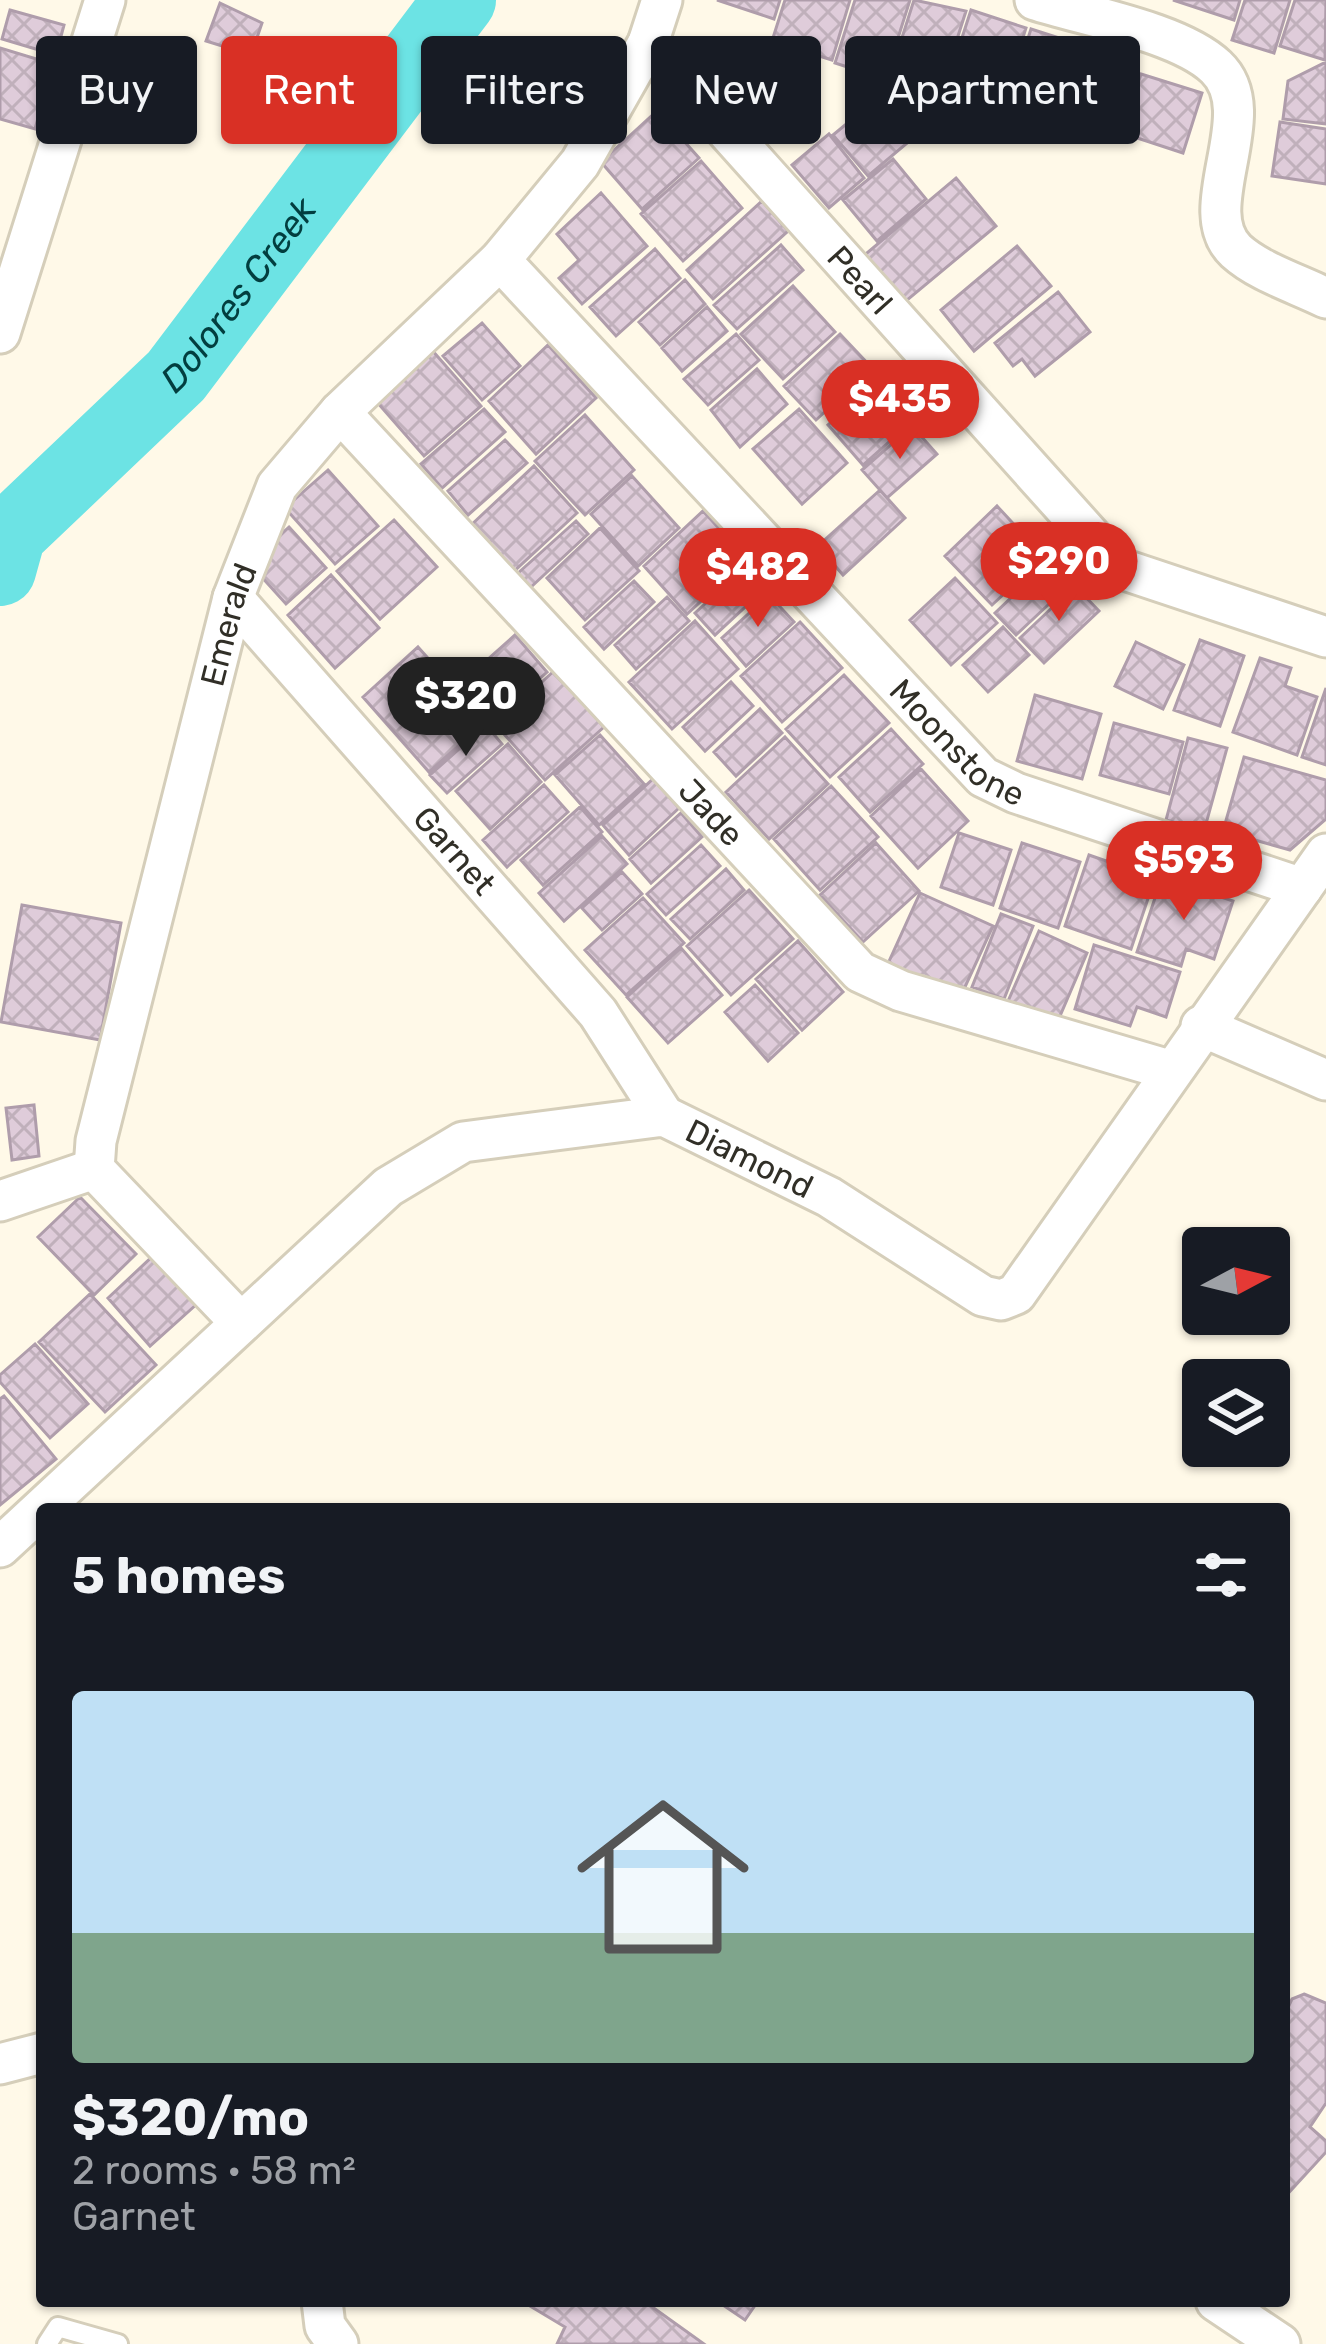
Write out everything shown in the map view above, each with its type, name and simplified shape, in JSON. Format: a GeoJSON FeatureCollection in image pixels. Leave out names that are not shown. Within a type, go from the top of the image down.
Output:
{"type":"FeatureCollection","features":[{"type":"Feature","properties":{"kind":"street"},"geometry":{"type":"LineString","coordinates":[[0,333],[105,0]]}},
{"type":"Feature","properties":{"kind":"street","name":"Emerald"},"geometry":{"type":"LineString","coordinates":[[94,1169],[96,1141],[233,598],[277,486],[340,412],[500,260],[580,163],[648,43],[662,0]]}},
{"type":"Feature","properties":{"kind":"street"},"geometry":{"type":"LineString","coordinates":[[1035,0],[1194,50],[1220,70],[1232,96],[1221,214],[1226,240],[1245,258],[1326,298]]}},
{"type":"Feature","properties":{"kind":"street","name":"Pearl"},"geometry":{"type":"LineString","coordinates":[[648,43],[1119,568],[1326,637]]}},
{"type":"Feature","properties":{"kind":"street","name":"Moonstone"},"geometry":{"type":"LineString","coordinates":[[500,260],[983,777],[1016,793],[1302,888]]}},
{"type":"Feature","properties":{"kind":"street","name":"Jade"},"geometry":{"type":"LineString","coordinates":[[340,412],[860,972],[901,991],[1169,1070]]}},
{"type":"Feature","properties":{"kind":"street","name":"Garnet"},"geometry":{"type":"LineString","coordinates":[[233,598],[598,1013],[664,1116]]}},
{"type":"Feature","properties":{"kind":"street","name":"Diamond"},"geometry":{"type":"LineString","coordinates":[[47,1503],[388,1187],[463,1142],[664,1116],[829,1197],[983,1296],[1001,1300],[1016,1294],[1169,1070],[1326,854]]}},
{"type":"Feature","properties":{"kind":"street"},"geometry":{"type":"LineString","coordinates":[[1201,1026],[1326,1080]]}},
{"type":"Feature","properties":{"kind":"street"},"geometry":{"type":"LineString","coordinates":[[0,1201],[94,1169],[241,1323]]}},
{"type":"Feature","properties":{"kind":"street","name":"Diamond"},"geometry":{"type":"LineString","coordinates":[[0,1547],[36,1514]]}},
{"type":"Feature","properties":{"kind":"street"},"geometry":{"type":"LineString","coordinates":[[0,2064],[36,2055]]}},
{"type":"Feature","properties":{"kind":"street"},"geometry":{"type":"LineString","coordinates":[[323,2307],[325,2326],[338,2344]]}},
{"type":"Feature","properties":{"kind":"street"},"geometry":{"type":"LineString","coordinates":[[1225,2307],[1280,2344]]}},
{"type":"Feature","properties":{"kind":"lane"},"geometry":{"type":"LineString","coordinates":[[47,2344],[58,2327],[69,2326],[118,2344]]}},
{"type":"Feature","properties":{"kind":"building"},"geometry":{"type":"Polygon","coordinates":[[[717,0],[780,0],[774,19],[717,0]]]}},
{"type":"Feature","properties":{"kind":"building"},"geometry":{"type":"Polygon","coordinates":[[[785,0],[850,0],[832,60],[821,57],[821,36],[774,36],[785,0]]]}},
{"type":"Feature","properties":{"kind":"building"},"geometry":{"type":"Polygon","coordinates":[[[855,0],[910,0],[899,36],[845,36],[845,66],[835,63],[855,0]]]}},
{"type":"Feature","properties":{"kind":"building"},"geometry":{"type":"Polygon","coordinates":[[[914,0],[966,11],[958,36],[903,36],[914,0]]]}},
{"type":"Feature","properties":{"kind":"building"},"geometry":{"type":"Polygon","coordinates":[[[1173,0],[1240,0],[1234,20],[1173,0]]]}},
{"type":"Feature","properties":{"kind":"building"},"geometry":{"type":"Polygon","coordinates":[[[1245,0],[1290,0],[1274,53],[1232,40],[1245,0]]]}},
{"type":"Feature","properties":{"kind":"building"},"geometry":{"type":"Polygon","coordinates":[[[1295,0],[1326,0],[1325,60],[1280,46],[1295,0]]]}},
{"type":"Feature","properties":{"kind":"building"},"geometry":{"type":"Polygon","coordinates":[[[220,3],[262,23],[258,36],[221,36],[221,46],[206,41],[220,3]]]}},
{"type":"Feature","properties":{"kind":"building"},"geometry":{"type":"Polygon","coordinates":[[[10,10],[64,25],[61,36],[36,36],[36,49],[2,39],[10,10]]]}},
{"type":"Feature","properties":{"kind":"building"},"geometry":{"type":"Polygon","coordinates":[[[971,10],[1026,28],[1023,36],[963,36],[971,10]]]}},
{"type":"Feature","properties":{"kind":"building"},"geometry":{"type":"Polygon","coordinates":[[[0,48],[36,59],[36,125],[35,129],[0,119],[0,48]]]}},
{"type":"Feature","properties":{"kind":"building"},"geometry":{"type":"Polygon","coordinates":[[[1326,62],[1326,124],[1283,119],[1288,81],[1326,62]]]}},
{"type":"Feature","properties":{"kind":"building"},"geometry":{"type":"Polygon","coordinates":[[[1140,77],[1202,93],[1183,153],[1140,139],[1140,77]]]}},
{"type":"Feature","properties":{"kind":"building"},"geometry":{"type":"Polygon","coordinates":[[[651,116],[651,144],[686,144],[699,158],[642,209],[601,162],[627,144],[627,138],[651,116]]]}},
{"type":"Feature","properties":{"kind":"building"},"geometry":{"type":"Polygon","coordinates":[[[1280,122],[1326,129],[1326,184],[1272,176],[1280,122]]]}},
{"type":"Feature","properties":{"kind":"building"},"geometry":{"type":"Polygon","coordinates":[[[845,125],[845,144],[906,144],[868,176],[833,135],[845,125]]]}},
{"type":"Feature","properties":{"kind":"building"},"geometry":{"type":"Polygon","coordinates":[[[829,134],[864,178],[829,208],[792,165],[829,134]]]}},
{"type":"Feature","properties":{"kind":"building"},"geometry":{"type":"Polygon","coordinates":[[[893,159],[926,199],[877,241],[843,200],[893,159]]]}},
{"type":"Feature","properties":{"kind":"building"},"geometry":{"type":"Polygon","coordinates":[[[701,161],[742,208],[683,261],[641,214],[701,161]]]}},
{"type":"Feature","properties":{"kind":"building"},"geometry":{"type":"Polygon","coordinates":[[[956,178],[996,226],[900,306],[861,258],[956,178]]]}},
{"type":"Feature","properties":{"kind":"building"},"geometry":{"type":"Polygon","coordinates":[[[601,193],[647,246],[582,304],[559,278],[579,260],[557,234],[601,193]]]}},
{"type":"Feature","properties":{"kind":"building"},"geometry":{"type":"Polygon","coordinates":[[[762,201],[788,231],[713,299],[687,270],[762,201]]]}},
{"type":"Feature","properties":{"kind":"building"},"geometry":{"type":"Polygon","coordinates":[[[781,245],[803,270],[737,329],[714,305],[781,245]]]}},
{"type":"Feature","properties":{"kind":"building"},"geometry":{"type":"Polygon","coordinates":[[[1017,246],[1051,286],[974,351],[941,310],[1017,246]]]}},
{"type":"Feature","properties":{"kind":"building"},"geometry":{"type":"Polygon","coordinates":[[[655,249],[680,278],[616,336],[590,307],[655,249]]]}},
{"type":"Feature","properties":{"kind":"building"},"geometry":{"type":"Polygon","coordinates":[[[685,280],[705,304],[660,345],[639,322],[685,280]]]}},
{"type":"Feature","properties":{"kind":"building"},"geometry":{"type":"Polygon","coordinates":[[[793,286],[835,332],[783,379],[741,334],[793,286]]]}},
{"type":"Feature","properties":{"kind":"building"},"geometry":{"type":"Polygon","coordinates":[[[1058,292],[1090,332],[1035,376],[1022,359],[1013,366],[995,343],[1058,292]]]}},
{"type":"Feature","properties":{"kind":"building"},"geometry":{"type":"Polygon","coordinates":[[[707,307],[727,331],[682,371],[662,348],[707,307]]]}},
{"type":"Feature","properties":{"kind":"building"},"geometry":{"type":"Polygon","coordinates":[[[482,323],[520,366],[482,400],[443,356],[482,323]]]}},
{"type":"Feature","properties":{"kind":"building"},"geometry":{"type":"Polygon","coordinates":[[[736,334],[759,360],[708,405],[684,379],[736,334]]]}},
{"type":"Feature","properties":{"kind":"building"},"geometry":{"type":"Polygon","coordinates":[[[840,334],[872,368],[816,420],[784,386],[840,334]]]}},
{"type":"Feature","properties":{"kind":"building"},"geometry":{"type":"Polygon","coordinates":[[[424,341],[481,406],[424,456],[376,401],[424,341]]]}},
{"type":"Feature","properties":{"kind":"building"},"geometry":{"type":"Polygon","coordinates":[[[548,345],[596,398],[536,454],[489,401],[548,345]]]}},
{"type":"Feature","properties":{"kind":"building"},"geometry":{"type":"Polygon","coordinates":[[[757,369],[787,404],[740,447],[711,410],[757,369]]]}},
{"type":"Feature","properties":{"kind":"building"},"geometry":{"type":"Polygon","coordinates":[[[891,369],[911,392],[921,383],[936,400],[863,465],[828,425],[891,369]]]}},
{"type":"Feature","properties":{"kind":"building"},"geometry":{"type":"Polygon","coordinates":[[[484,409],[505,432],[442,488],[421,464],[484,409]]]}},
{"type":"Feature","properties":{"kind":"building"},"geometry":{"type":"Polygon","coordinates":[[[799,409],[847,463],[802,504],[753,449],[799,409]]]}},
{"type":"Feature","properties":{"kind":"building"},"geometry":{"type":"Polygon","coordinates":[[[585,415],[634,470],[585,515],[535,461],[585,415]]]}},
{"type":"Feature","properties":{"kind":"building"},"geometry":{"type":"Polygon","coordinates":[[[912,426],[937,454],[887,498],[862,470],[912,426]]]}},
{"type":"Feature","properties":{"kind":"building"},"geometry":{"type":"Polygon","coordinates":[[[505,440],[527,463],[468,515],[448,491],[505,440]]]}},
{"type":"Feature","properties":{"kind":"building"},"geometry":{"type":"Polygon","coordinates":[[[534,466],[577,513],[511,574],[469,527],[534,466]]]}},
{"type":"Feature","properties":{"kind":"building"},"geometry":{"type":"Polygon","coordinates":[[[328,470],[378,526],[335,564],[285,508],[328,470]]]}},
{"type":"Feature","properties":{"kind":"building"},"geometry":{"type":"Polygon","coordinates":[[[632,476],[679,528],[638,566],[591,514],[632,476]]]}},
{"type":"Feature","properties":{"kind":"building"},"geometry":{"type":"Polygon","coordinates":[[[880,490],[905,518],[843,575],[818,546],[880,490]]]}},
{"type":"Feature","properties":{"kind":"building"},"geometry":{"type":"Polygon","coordinates":[[[997,506],[1044,557],[992,605],[945,556],[997,506]]]}},
{"type":"Feature","properties":{"kind":"building"},"geometry":{"type":"Polygon","coordinates":[[[703,511],[747,559],[687,614],[644,566],[703,511]]]}},
{"type":"Feature","properties":{"kind":"building"},"geometry":{"type":"Polygon","coordinates":[[[394,520],[437,567],[380,619],[337,571],[394,520]]]}},
{"type":"Feature","properties":{"kind":"building"},"geometry":{"type":"Polygon","coordinates":[[[576,521],[588,534],[530,588],[517,574],[576,521]]]}},
{"type":"Feature","properties":{"kind":"building"},"geometry":{"type":"Polygon","coordinates":[[[289,527],[326,568],[286,604],[249,563],[289,527]]]}},
{"type":"Feature","properties":{"kind":"building"},"geometry":{"type":"Polygon","coordinates":[[[600,528],[639,571],[585,620],[547,578],[600,528]]]}},
{"type":"Feature","properties":{"kind":"building"},"geometry":{"type":"Polygon","coordinates":[[[1060,551],[1081,574],[1016,635],[995,613],[1060,551]]]}},
{"type":"Feature","properties":{"kind":"building"},"geometry":{"type":"Polygon","coordinates":[[[752,561],[771,583],[715,635],[695,613],[752,561]]]}},
{"type":"Feature","properties":{"kind":"building"},"geometry":{"type":"Polygon","coordinates":[[[331,575],[379,628],[335,668],[288,615],[331,575]]]}},
{"type":"Feature","properties":{"kind":"building"},"geometry":{"type":"Polygon","coordinates":[[[955,578],[997,623],[951,665],[910,620],[955,578]]]}},
{"type":"Feature","properties":{"kind":"building"},"geometry":{"type":"Polygon","coordinates":[[[634,581],[654,602],[604,649],[584,627],[634,581]]]}},
{"type":"Feature","properties":{"kind":"building"},"geometry":{"type":"Polygon","coordinates":[[[1075,586],[1099,611],[1044,663],[1020,638],[1075,586]]]}},
{"type":"Feature","properties":{"kind":"building"},"geometry":{"type":"Polygon","coordinates":[[[769,595],[794,622],[746,666],[722,638],[769,595]]]}},
{"type":"Feature","properties":{"kind":"building"},"geometry":{"type":"Polygon","coordinates":[[[667,597],[689,621],[636,669],[615,645],[667,597]]]}},
{"type":"Feature","properties":{"kind":"building"},"geometry":{"type":"Polygon","coordinates":[[[695,621],[738,669],[672,729],[629,682],[695,621]]]}},
{"type":"Feature","properties":{"kind":"building"},"geometry":{"type":"Polygon","coordinates":[[[800,622],[842,668],[782,722],[741,676],[800,622]]]}},
{"type":"Feature","properties":{"kind":"building"},"geometry":{"type":"Polygon","coordinates":[[[1003,627],[1029,655],[988,692],[963,665],[1003,627]]]}},
{"type":"Feature","properties":{"kind":"building"},"geometry":{"type":"Polygon","coordinates":[[[515,635],[547,672],[493,720],[460,684],[515,635]]]}},
{"type":"Feature","properties":{"kind":"building"},"geometry":{"type":"Polygon","coordinates":[[[1200,640],[1244,656],[1220,726],[1174,710],[1200,640]]]}},
{"type":"Feature","properties":{"kind":"building"},"geometry":{"type":"Polygon","coordinates":[[[1136,642],[1184,665],[1163,709],[1115,686],[1136,642]]]}},
{"type":"Feature","properties":{"kind":"building"},"geometry":{"type":"Polygon","coordinates":[[[418,647],[485,722],[429,772],[363,697],[418,647]]]}},
{"type":"Feature","properties":{"kind":"building"},"geometry":{"type":"Polygon","coordinates":[[[1260,658],[1291,668],[1285,686],[1317,697],[1297,755],[1233,732],[1260,658]]]}},
{"type":"Feature","properties":{"kind":"building"},"geometry":{"type":"Polygon","coordinates":[[[554,671],[604,727],[545,780],[495,724],[554,671]]]}},
{"type":"Feature","properties":{"kind":"building"},"geometry":{"type":"Polygon","coordinates":[[[844,675],[889,723],[830,777],[786,729],[844,675]]]}},
{"type":"Feature","properties":{"kind":"building"},"geometry":{"type":"Polygon","coordinates":[[[731,682],[753,706],[705,751],[683,727],[731,682]]]}},
{"type":"Feature","properties":{"kind":"building"},"geometry":{"type":"Polygon","coordinates":[[[1326,688],[1326,765],[1302,757],[1326,688]]]}},
{"type":"Feature","properties":{"kind":"building"},"geometry":{"type":"Polygon","coordinates":[[[1035,695],[1101,714],[1082,779],[1017,761],[1035,695]]]}},
{"type":"Feature","properties":{"kind":"building"},"geometry":{"type":"Polygon","coordinates":[[[760,709],[782,733],[736,776],[714,752],[760,709]]]}},
{"type":"Feature","properties":{"kind":"building"},"geometry":{"type":"Polygon","coordinates":[[[1114,723],[1183,742],[1169,794],[1100,775],[1114,723]]]}},
{"type":"Feature","properties":{"kind":"building"},"geometry":{"type":"Polygon","coordinates":[[[486,725],[502,744],[447,793],[430,775],[486,725]]]}},
{"type":"Feature","properties":{"kind":"building"},"geometry":{"type":"Polygon","coordinates":[[[891,729],[923,764],[870,812],[839,777],[891,729]]]}},
{"type":"Feature","properties":{"kind":"building"},"geometry":{"type":"Polygon","coordinates":[[[600,735],[644,784],[599,825],[555,775],[600,735]]]}},
{"type":"Feature","properties":{"kind":"building"},"geometry":{"type":"Polygon","coordinates":[[[785,737],[828,784],[769,839],[726,792],[785,737]]]}},
{"type":"Feature","properties":{"kind":"building"},"geometry":{"type":"Polygon","coordinates":[[[1188,738],[1227,748],[1204,831],[1166,820],[1188,738]]]}},
{"type":"Feature","properties":{"kind":"building"},"geometry":{"type":"Polygon","coordinates":[[[508,744],[541,782],[490,829],[456,791],[508,744]]]}},
{"type":"Feature","properties":{"kind":"building"},"geometry":{"type":"Polygon","coordinates":[[[1244,757],[1326,780],[1326,819],[1290,850],[1223,831],[1244,757]]]}},
{"type":"Feature","properties":{"kind":"building"},"geometry":{"type":"Polygon","coordinates":[[[921,769],[968,821],[918,868],[871,816],[921,769]]]}},
{"type":"Feature","properties":{"kind":"building"},"geometry":{"type":"Polygon","coordinates":[[[653,779],[679,808],[629,855],[603,825],[653,779]]]}},
{"type":"Feature","properties":{"kind":"building"},"geometry":{"type":"Polygon","coordinates":[[[544,785],[568,812],[507,867],[483,840],[544,785]]]}},
{"type":"Feature","properties":{"kind":"building"},"geometry":{"type":"Polygon","coordinates":[[[831,786],[878,837],[820,890],[774,839],[831,786]]]}},
{"type":"Feature","properties":{"kind":"building"},"geometry":{"type":"Polygon","coordinates":[[[580,807],[602,832],[543,885],[521,860],[580,807]]]}},
{"type":"Feature","properties":{"kind":"building"},"geometry":{"type":"Polygon","coordinates":[[[681,813],[702,837],[651,883],[630,859],[681,813]]]}},
{"type":"Feature","properties":{"kind":"building"},"geometry":{"type":"Polygon","coordinates":[[[959,833],[1011,850],[993,905],[941,887],[959,833]]]}},
{"type":"Feature","properties":{"kind":"building"},"geometry":{"type":"Polygon","coordinates":[[[602,836],[627,864],[564,921],[539,893],[602,836]]]}},
{"type":"Feature","properties":{"kind":"building"},"geometry":{"type":"Polygon","coordinates":[[[876,843],[919,891],[863,942],[820,895],[876,843]]]}},
{"type":"Feature","properties":{"kind":"building"},"geometry":{"type":"Polygon","coordinates":[[[1022,843],[1080,862],[1058,928],[1000,908],[1022,843]]]}},
{"type":"Feature","properties":{"kind":"building"},"geometry":{"type":"Polygon","coordinates":[[[701,845],[720,866],[666,915],[647,894],[701,845]]]}},
{"type":"Feature","properties":{"kind":"building"},"geometry":{"type":"Polygon","coordinates":[[[1089,855],[1155,878],[1131,949],[1065,926],[1089,855]]]}},
{"type":"Feature","properties":{"kind":"building"},"geometry":{"type":"Polygon","coordinates":[[[726,869],[744,890],[690,939],[671,919],[726,869]]]}},
{"type":"Feature","properties":{"kind":"building"},"geometry":{"type":"Polygon","coordinates":[[[622,872],[642,894],[602,930],[582,908],[622,872]]]}},
{"type":"Feature","properties":{"kind":"building"},"geometry":{"type":"Polygon","coordinates":[[[1162,877],[1233,901],[1214,959],[1186,949],[1181,966],[1137,952],[1162,877]]]}},
{"type":"Feature","properties":{"kind":"building"},"geometry":{"type":"Polygon","coordinates":[[[749,890],[793,939],[731,995],[687,946],[749,890]]]}},
{"type":"Feature","properties":{"kind":"building"},"geometry":{"type":"Polygon","coordinates":[[[920,893],[993,926],[959,1000],[886,968],[920,893]]]}},
{"type":"Feature","properties":{"kind":"building"},"geometry":{"type":"Polygon","coordinates":[[[643,898],[684,943],[626,995],[585,950],[643,898]]]}},
{"type":"Feature","properties":{"kind":"building"},"geometry":{"type":"Polygon","coordinates":[[[22,905],[121,923],[100,1040],[1,1022],[22,905]]]}},
{"type":"Feature","properties":{"kind":"building"},"geometry":{"type":"Polygon","coordinates":[[[1001,914],[1033,926],[1004,999],[972,987],[1001,914]]]}},
{"type":"Feature","properties":{"kind":"building"},"geometry":{"type":"Polygon","coordinates":[[[1039,931],[1087,953],[1054,1030],[1005,1008],[1039,931]]]}},
{"type":"Feature","properties":{"kind":"building"},"geometry":{"type":"Polygon","coordinates":[[[798,941],[843,992],[802,1030],[756,979],[798,941]]]}},
{"type":"Feature","properties":{"kind":"building"},"geometry":{"type":"Polygon","coordinates":[[[1094,945],[1180,972],[1166,1017],[1137,1007],[1130,1026],[1075,1009],[1094,945]]]}},
{"type":"Feature","properties":{"kind":"building"},"geometry":{"type":"Polygon","coordinates":[[[681,948],[722,995],[668,1043],[627,997],[681,948]]]}},
{"type":"Feature","properties":{"kind":"building"},"geometry":{"type":"Polygon","coordinates":[[[755,985],[798,1033],[768,1061],[725,1012],[755,985]]]}},
{"type":"Feature","properties":{"kind":"building"},"geometry":{"type":"Polygon","coordinates":[[[34,1105],[39,1156],[12,1160],[6,1108],[34,1105]]]}},
{"type":"Feature","properties":{"kind":"building"},"geometry":{"type":"Polygon","coordinates":[[[80,1197],[136,1254],[94,1295],[38,1237],[80,1197]]]}},
{"type":"Feature","properties":{"kind":"building"},"geometry":{"type":"Polygon","coordinates":[[[154,1255],[198,1303],[150,1346],[108,1298],[154,1255]]]}},
{"type":"Feature","properties":{"kind":"building"},"geometry":{"type":"Polygon","coordinates":[[[90,1294],[156,1365],[105,1412],[39,1342],[90,1294]]]}},
{"type":"Feature","properties":{"kind":"building"},"geometry":{"type":"Polygon","coordinates":[[[35,1344],[88,1404],[50,1438],[0,1382],[0,1375],[35,1344]]]}},
{"type":"Feature","properties":{"kind":"building"},"geometry":{"type":"Polygon","coordinates":[[[4,1396],[56,1459],[0,1505],[0,1399],[4,1396]]]}},
{"type":"Feature","properties":{"kind":"building"},"geometry":{"type":"Polygon","coordinates":[[[1304,1994],[1326,2003],[1326,2103],[1310,2127],[1326,2141],[1326,2152],[1290,2191],[1290,2003],[1304,1994]]]}},
{"type":"Feature","properties":{"kind":"building"},"geometry":{"type":"Polygon","coordinates":[[[532,2307],[652,2307],[704,2344],[557,2344],[565,2327],[532,2307]]]}},
{"type":"Feature","properties":{"kind":"building"},"geometry":{"type":"Polygon","coordinates":[[[726,2307],[754,2307],[745,2320],[726,2307]]]}},
{"type":"Feature","properties":{"kind":"waterway","name":"Dolores Creek"},"geometry":{"type":"LineString","coordinates":[[0,570],[10,534],[176,376],[460,0]]}}]}
